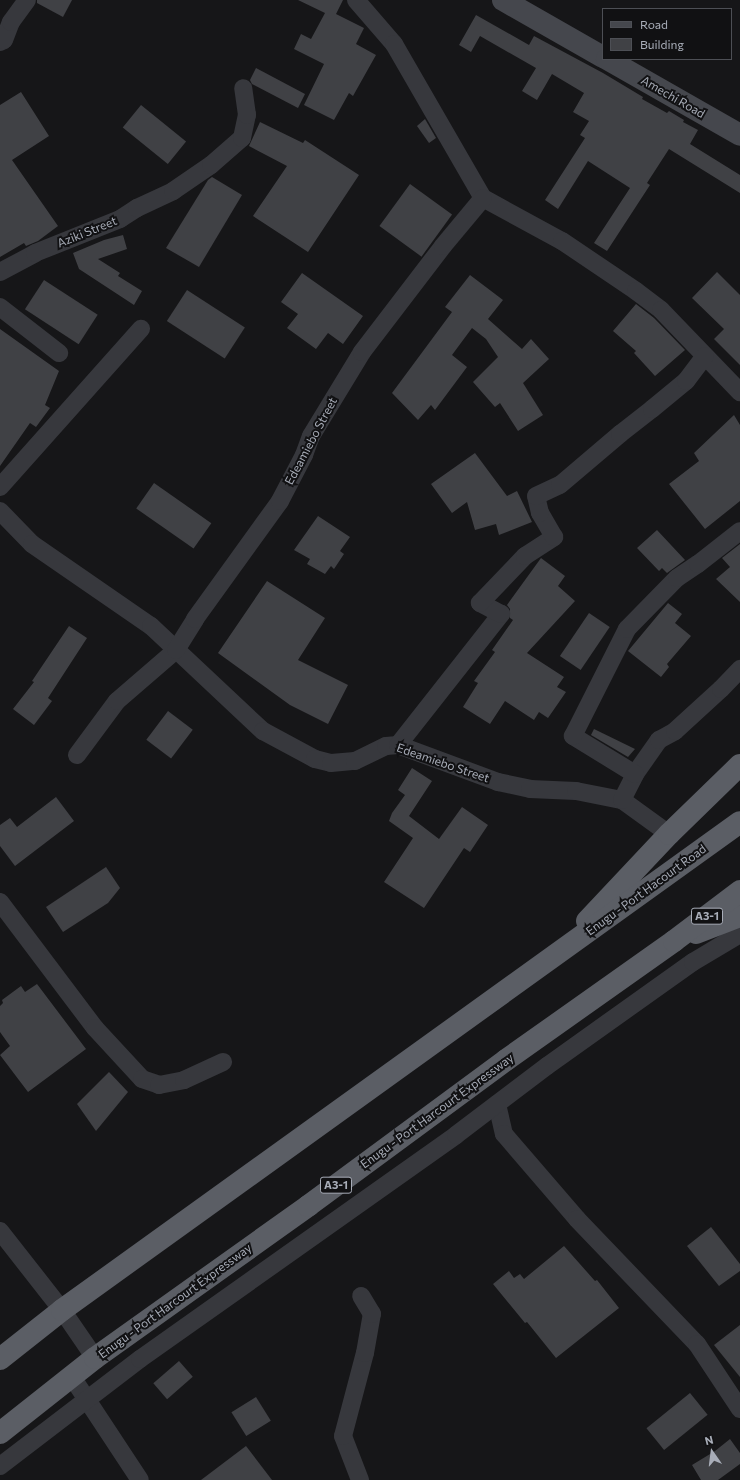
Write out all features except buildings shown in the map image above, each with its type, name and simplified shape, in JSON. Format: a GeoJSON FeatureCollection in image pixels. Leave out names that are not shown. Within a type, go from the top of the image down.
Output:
{"type":"FeatureCollection","features":[{"type":"Feature","properties":{"kind":"highway"},"geometry":{"type":"LineString","coordinates":[[0,1359],[62,1310],[551,958],[669,834],[740,764]]}},
{"type":"Feature","properties":{"kind":"highway","name":"Enugu - Port Hacourt Road"},"geometry":{"type":"LineString","coordinates":[[551,958],[740,822]]}},
{"type":"Feature","properties":{"kind":"highway","name":"Enugu - Port Harcourt Expressway"},"geometry":{"type":"LineString","coordinates":[[0,1433],[95,1358],[308,1206],[506,1060],[674,941],[740,891]]}},
{"type":"Feature","properties":{"kind":"highway"},"geometry":{"type":"LineString","coordinates":[[674,941],[740,916]]}},
{"type":"Feature","properties":{"kind":"main road"},"geometry":{"type":"LineString","coordinates":[[503,0],[602,56]]}},
{"type":"Feature","properties":{"kind":"main road","name":"Amechi Road"},"geometry":{"type":"LineString","coordinates":[[609,60],[740,135]]}},
{"type":"Feature","properties":{"kind":"street"},"geometry":{"type":"LineString","coordinates":[[0,42],[4,40],[11,22],[27,0]]}},
{"type":"Feature","properties":{"kind":"street"},"geometry":{"type":"LineString","coordinates":[[356,0],[394,44],[483,198],[562,242],[636,291],[661,310],[740,392]]}},
{"type":"Feature","properties":{"kind":"street","name":"Aziki Street"},"geometry":{"type":"LineString","coordinates":[[0,272],[35,253],[120,219],[137,208],[173,191],[211,165],[242,138],[248,115],[243,88]]}},
{"type":"Feature","properties":{"kind":"street","name":"Edeamiebo Street"},"geometry":{"type":"LineString","coordinates":[[77,755],[116,701],[176,650],[195,619],[280,500],[304,455],[311,436],[362,352],[438,252],[483,198]]}},
{"type":"Feature","properties":{"kind":"street"},"geometry":{"type":"LineString","coordinates":[[0,307],[59,353]]}},
{"type":"Feature","properties":{"kind":"street"},"geometry":{"type":"LineString","coordinates":[[0,487],[141,329]]}},
{"type":"Feature","properties":{"kind":"street"},"geometry":{"type":"LineString","coordinates":[[398,745],[501,614],[480,603],[525,556],[554,537],[540,513],[536,496],[560,485],[686,381],[705,356]]}},
{"type":"Feature","properties":{"kind":"street","name":"Edeamiebo Street"},"geometry":{"type":"LineString","coordinates":[[0,511],[32,544],[151,626],[262,731],[315,759],[331,763],[355,761],[386,746],[398,745],[498,782],[530,788],[576,791],[622,800],[669,834]]}},
{"type":"Feature","properties":{"kind":"street"},"geometry":{"type":"LineString","coordinates":[[635,774],[573,736],[627,629],[677,578],[698,564],[740,531]]}},
{"type":"Feature","properties":{"kind":"street"},"geometry":{"type":"LineString","coordinates":[[622,800],[635,774],[659,740],[675,731],[721,689],[740,669]]}},
{"type":"Feature","properties":{"kind":"street"},"geometry":{"type":"LineString","coordinates":[[0,902],[95,1028],[142,1079],[159,1085],[184,1080],[223,1062]]}},
{"type":"Feature","properties":{"kind":"street"},"geometry":{"type":"LineString","coordinates":[[0,1466],[140,1359],[693,962],[740,934]]}},
{"type":"Feature","properties":{"kind":"street"},"geometry":{"type":"LineString","coordinates":[[497,1104],[504,1134],[577,1219],[697,1344],[740,1409]]}},
{"type":"Feature","properties":{"kind":"street"},"geometry":{"type":"LineString","coordinates":[[0,1231],[62,1310],[95,1358]]}},
{"type":"Feature","properties":{"kind":"street"},"geometry":{"type":"LineString","coordinates":[[360,1480],[343,1436],[365,1353],[372,1314],[361,1296]]}},
{"type":"Feature","properties":{"kind":"street"},"geometry":{"type":"LineString","coordinates":[[72,1377],[140,1480]]}}]}
